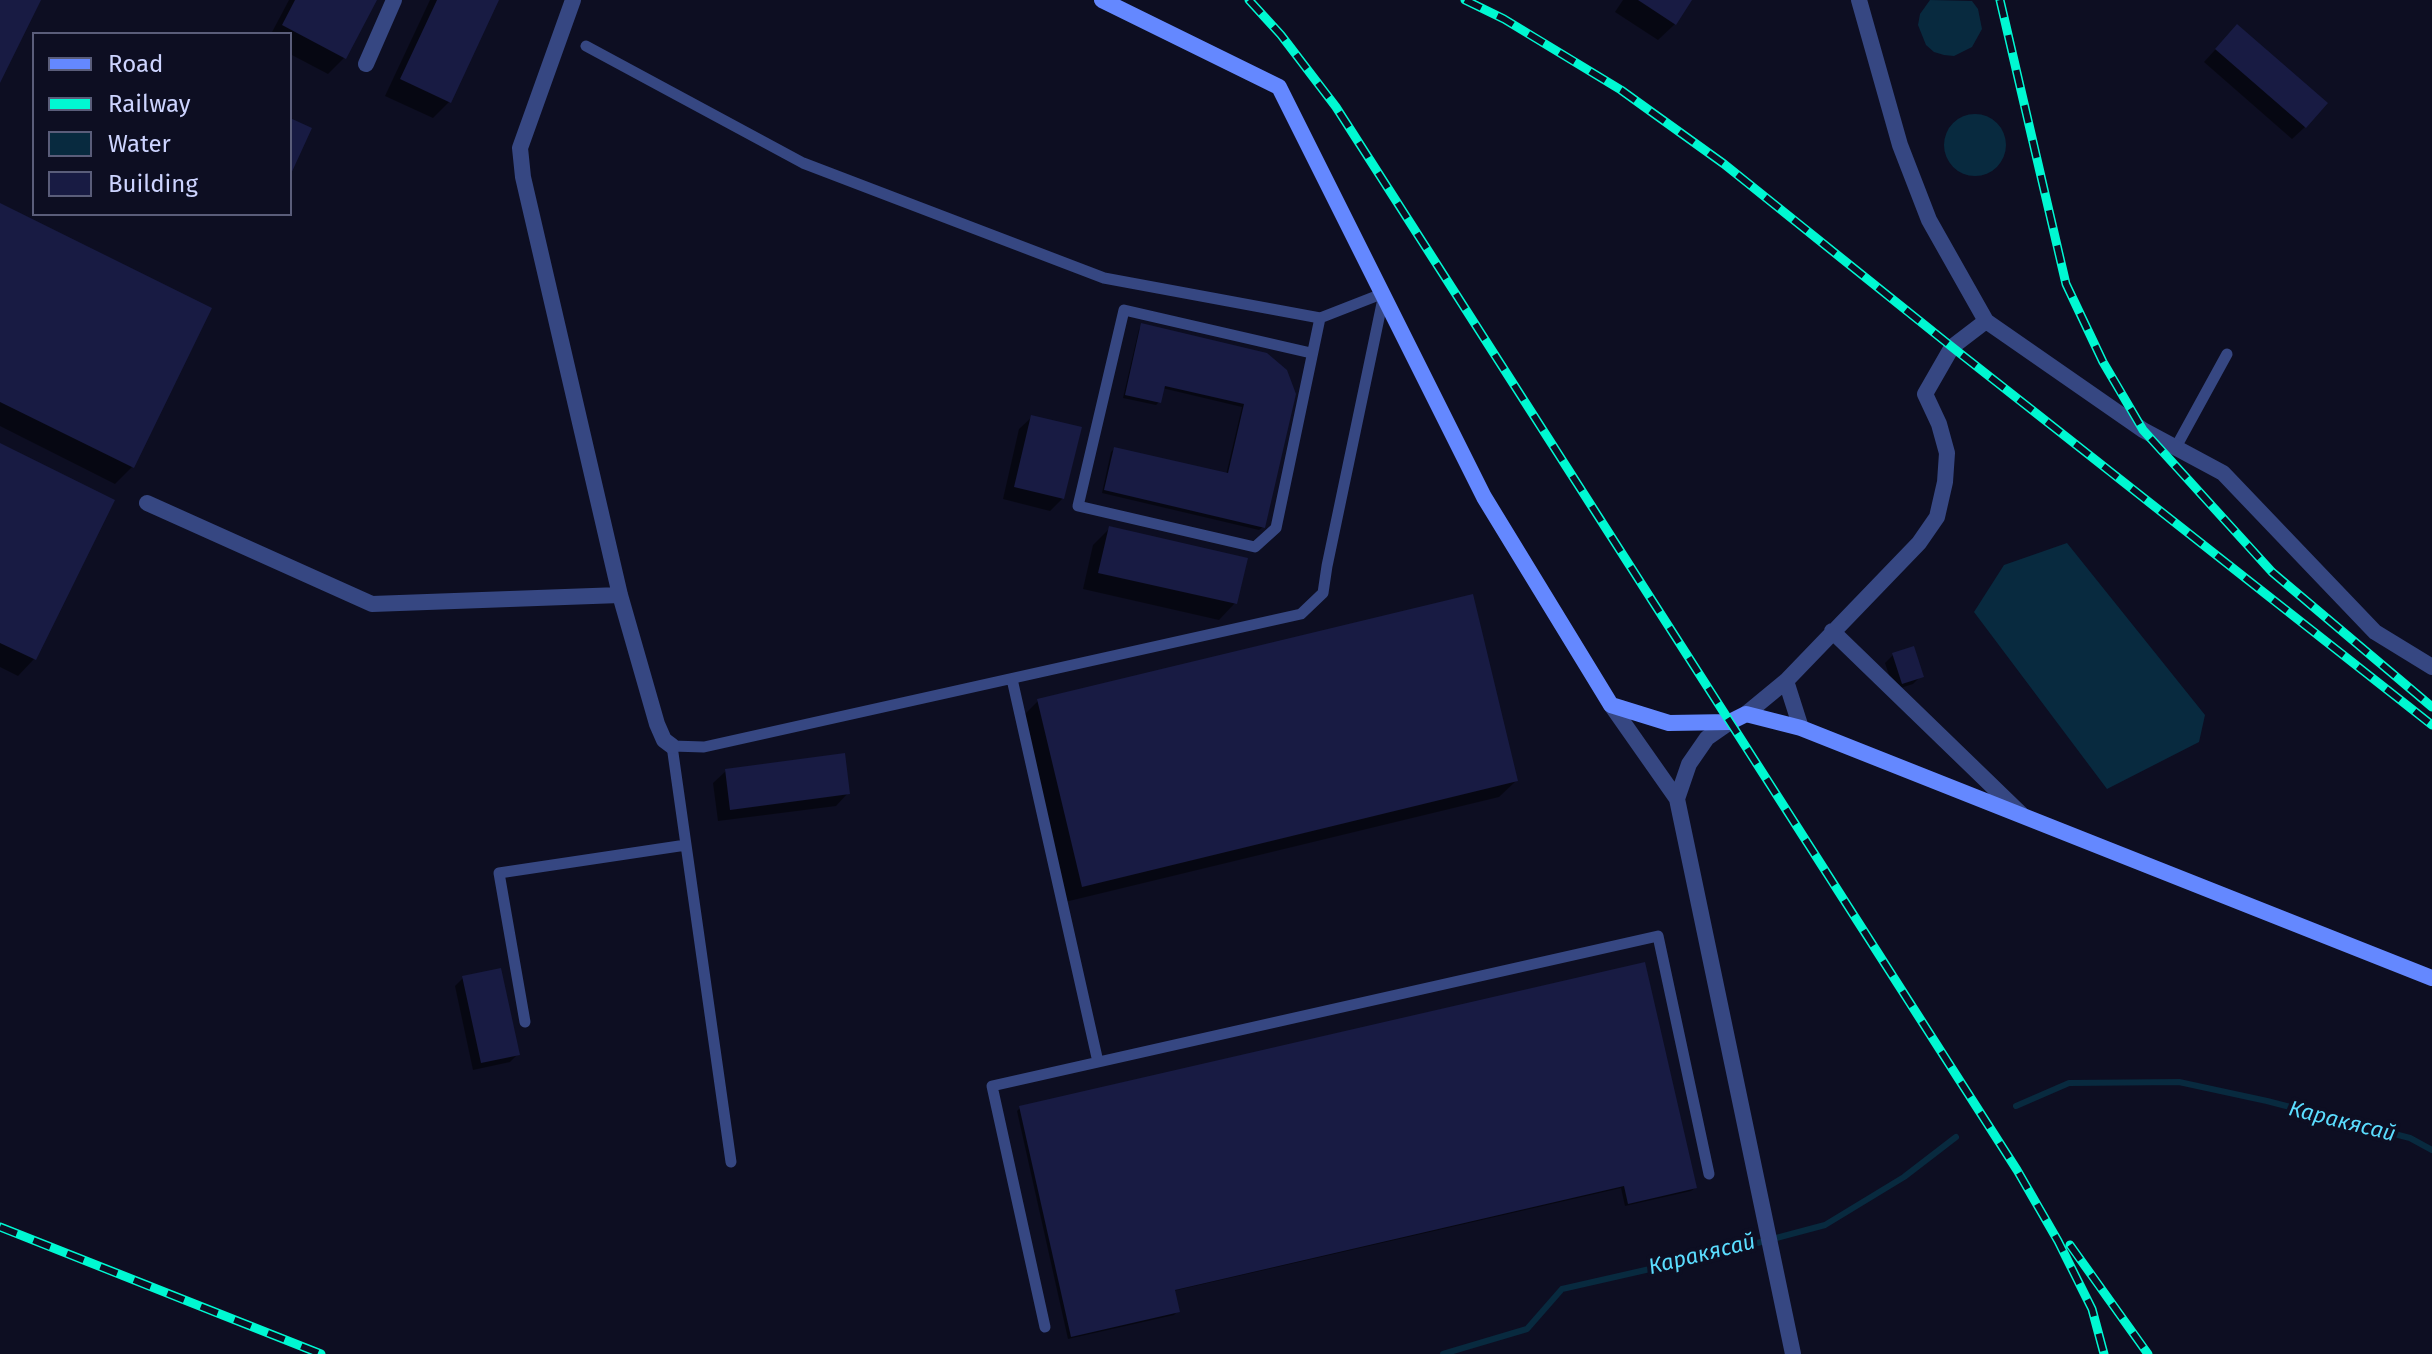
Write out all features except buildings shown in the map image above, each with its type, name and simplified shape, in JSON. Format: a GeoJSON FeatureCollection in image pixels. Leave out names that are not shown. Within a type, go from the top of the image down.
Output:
{"type":"FeatureCollection","features":[{"type":"Feature","properties":{"kind":"street"},"geometry":{"type":"LineString","coordinates":[[366,64],[394,0]]}},
{"type":"Feature","properties":{"kind":"street"},"geometry":{"type":"LineString","coordinates":[[573,0],[520,148],[523,177],[620,595],[657,724],[664,740],[672,746]]}},
{"type":"Feature","properties":{"kind":"street"},"geometry":{"type":"LineString","coordinates":[[1102,0],[1279,87],[1484,497],[1611,705],[1677,799],[1793,1354]]}},
{"type":"Feature","properties":{"kind":"street"},"geometry":{"type":"LineString","coordinates":[[1859,0],[1900,145],[1924,208],[1986,321],[2143,430],[2223,473],[2375,632],[2432,667]]}},
{"type":"Feature","properties":{"kind":"street"},"geometry":{"type":"LineString","coordinates":[[1677,799],[1689,764],[1707,738],[1746,714],[1786,681],[1919,543],[1937,517],[1945,482],[1947,453],[1939,424],[1925,394],[1952,347],[1986,321]]}},
{"type":"Feature","properties":{"kind":"street"},"geometry":{"type":"LineString","coordinates":[[147,503],[372,604],[620,595]]}},
{"type":"Feature","properties":{"kind":"street"},"geometry":{"type":"LineString","coordinates":[[1832,631],[2021,814]]}},
{"type":"Feature","properties":{"kind":"street"},"geometry":{"type":"LineString","coordinates":[[1786,681],[1801,728]]}},
{"type":"Feature","properties":{"kind":"street"},"geometry":{"type":"LineString","coordinates":[[1611,705],[1669,723],[1730,722]]}},
{"type":"Feature","properties":{"kind":"street"},"geometry":{"type":"LineString","coordinates":[[1746,714],[1801,728],[2432,978]]}},
{"type":"Feature","properties":{"kind":"lane"},"geometry":{"type":"LineString","coordinates":[[586,46],[803,163],[1104,278],[1320,318],[1384,293]]}},
{"type":"Feature","properties":{"kind":"lane"},"geometry":{"type":"LineString","coordinates":[[731,1162],[672,746],[704,747],[1301,614],[1323,593],[1384,293]]}},
{"type":"Feature","properties":{"kind":"lane"},"geometry":{"type":"LineString","coordinates":[[1311,353],[1124,310],[1078,506],[1255,547],[1276,528],[1320,318]]}},
{"type":"Feature","properties":{"kind":"lane"},"geometry":{"type":"LineString","coordinates":[[2176,447],[2227,354]]}},
{"type":"Feature","properties":{"kind":"lane"},"geometry":{"type":"LineString","coordinates":[[1012,679],[1098,1062]]}},
{"type":"Feature","properties":{"kind":"lane"},"geometry":{"type":"LineString","coordinates":[[525,1022],[499,873],[686,845]]}},
{"type":"Feature","properties":{"kind":"lane"},"geometry":{"type":"LineString","coordinates":[[1045,1327],[992,1086],[1658,936],[1709,1174]]}},
{"type":"Feature","properties":{"kind":"water"},"geometry":{"type":"Polygon","coordinates":[[[1930,0],[1972,1],[1978,9],[1982,29],[1972,47],[1954,56],[1934,52],[1926,45],[1918,25],[1920,14],[1930,0]]]}},
{"type":"Feature","properties":{"kind":"water"},"geometry":{"type":"Polygon","coordinates":[[[1969,114],[1981,114],[1997,123],[2004,133],[2004,157],[1997,167],[1981,176],[1969,176],[1949,162],[1944,151],[1944,139],[1958,119],[1969,114]]]}},
{"type":"Feature","properties":{"kind":"water"},"geometry":{"type":"Polygon","coordinates":[[[2067,543],[2205,715],[2199,742],[2107,789],[1974,612],[2004,565],[2067,543]]]}},
{"type":"Feature","properties":{"kind":"waterway","name":"Каракясай"},"geometry":{"type":"LineString","coordinates":[[2016,1106],[2069,1083],[2179,1082],[2410,1138],[2432,1150]]}},
{"type":"Feature","properties":{"kind":"waterway","name":"Каракясай"},"geometry":{"type":"LineString","coordinates":[[1443,1354],[1527,1329],[1562,1289],[1716,1254],[1825,1225],[1904,1177],[1956,1137]]}},
{"type":"Feature","properties":{"kind":"railway"},"geometry":{"type":"LineString","coordinates":[[1249,0],[1281,35],[1336,107],[2017,1170],[2092,1309],[2104,1354]]}},
{"type":"Feature","properties":{"kind":"railway"},"geometry":{"type":"LineString","coordinates":[[1465,0],[1504,19],[1621,90],[1724,164],[2432,725]]}},
{"type":"Feature","properties":{"kind":"railway"},"geometry":{"type":"LineString","coordinates":[[2000,0],[2066,284],[2103,362],[2143,430],[2272,572],[2432,707]]}},
{"type":"Feature","properties":{"kind":"railway"},"geometry":{"type":"LineString","coordinates":[[0,1227],[321,1354]]}},
{"type":"Feature","properties":{"kind":"railway"},"geometry":{"type":"LineString","coordinates":[[2070,1245],[2148,1354]]}}]}
